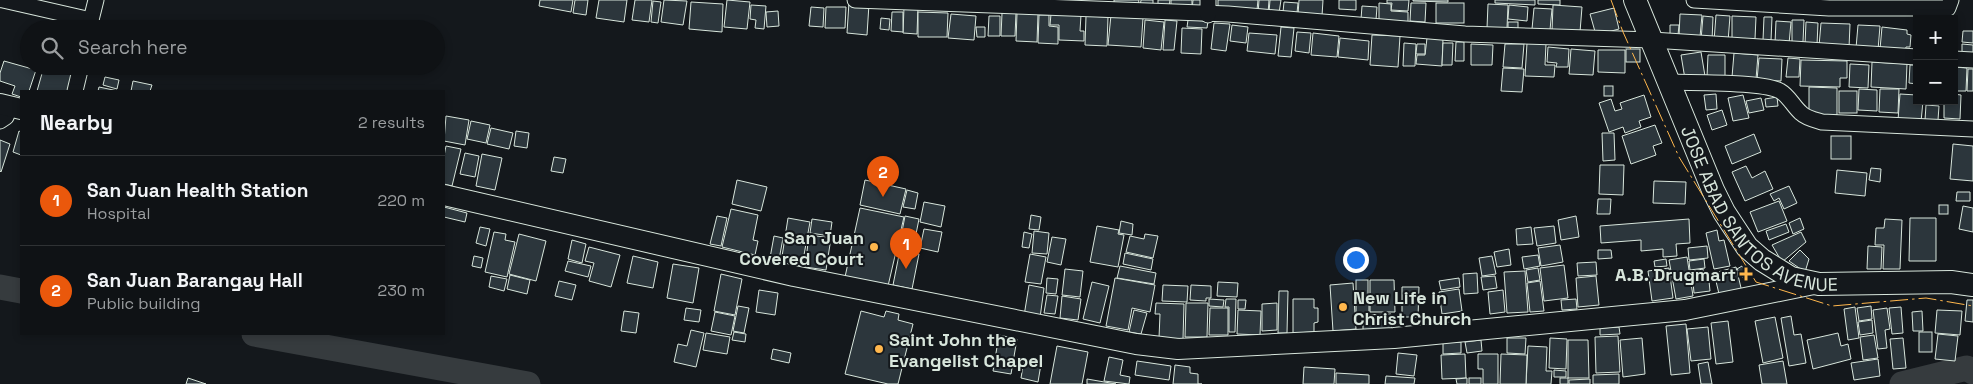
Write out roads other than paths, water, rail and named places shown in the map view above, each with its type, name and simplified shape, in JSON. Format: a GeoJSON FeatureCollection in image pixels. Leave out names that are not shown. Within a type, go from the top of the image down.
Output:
{"type":"FeatureCollection","features":[{"type":"Feature","properties":{"kind":"highway","name":"JOSE ABAD SANTOS AVENUE"},"geometry":{"type":"LineString","coordinates":[[1635,0],[1724,212],[1747,247],[1762,260],[1791,278],[1818,284],[1951,282],[1973,285]]}},
{"type":"Feature","properties":{"kind":"main road"},"geometry":{"type":"LineString","coordinates":[[445,195],[794,276],[1136,344],[1178,350],[1394,338],[1685,310],[1818,284]]}},
{"type":"Feature","properties":{"kind":"street"},"geometry":{"type":"LineString","coordinates":[[3,0],[76,20]]}},
{"type":"Feature","properties":{"kind":"street"},"geometry":{"type":"LineString","coordinates":[[91,20],[96,0]]}},
{"type":"Feature","properties":{"kind":"street"},"geometry":{"type":"LineString","coordinates":[[855,0],[1208,8],[1228,14],[1465,34],[1652,40],[1913,57]]}},
{"type":"Feature","properties":{"kind":"street"},"geometry":{"type":"LineString","coordinates":[[1694,0],[1829,8],[1948,8],[1951,0]]}},
{"type":"Feature","properties":{"kind":"street"},"geometry":{"type":"LineString","coordinates":[[1958,59],[1973,60]]}},
{"type":"Feature","properties":{"kind":"street"},"geometry":{"type":"LineString","coordinates":[[75,90],[79,75]]}},
{"type":"Feature","properties":{"kind":"street"},"geometry":{"type":"LineString","coordinates":[[1669,82],[1758,86],[1779,90],[1806,117],[1822,122],[1973,129]]}},
{"type":"Feature","properties":{"kind":"waterway"},"geometry":{"type":"LineString","coordinates":[[0,287],[20,291]]}},
{"type":"Feature","properties":{"kind":"waterway"},"geometry":{"type":"LineString","coordinates":[[259,335],[528,384]]}},
{"type":"Feature","properties":{"kind":"waterway"},"geometry":{"type":"LineString","coordinates":[[1902,384],[1967,368],[1973,372]]}},
{"type":"Feature","properties":{"kind":"place","name":"San Juan Barangay Hall"},"geometry":{"type":"Point","coordinates":[883,197]}},
{"type":"Feature","properties":{"kind":"place","name":"San Juan Covered Court"},"geometry":{"type":"Point","coordinates":[874,247]}},
{"type":"Feature","properties":{"kind":"place","name":"San Juan Health Station"},"geometry":{"type":"Point","coordinates":[906,269]}},
{"type":"Feature","properties":{"kind":"place","name":"A.B. Drugmart"},"geometry":{"type":"Point","coordinates":[1746,274]}},
{"type":"Feature","properties":{"kind":"place","name":"New Life in Christ Church"},"geometry":{"type":"Point","coordinates":[1343,307]}},
{"type":"Feature","properties":{"kind":"place","name":"Saint John the Evangelist Chapel"},"geometry":{"type":"Point","coordinates":[879,349]}}]}
